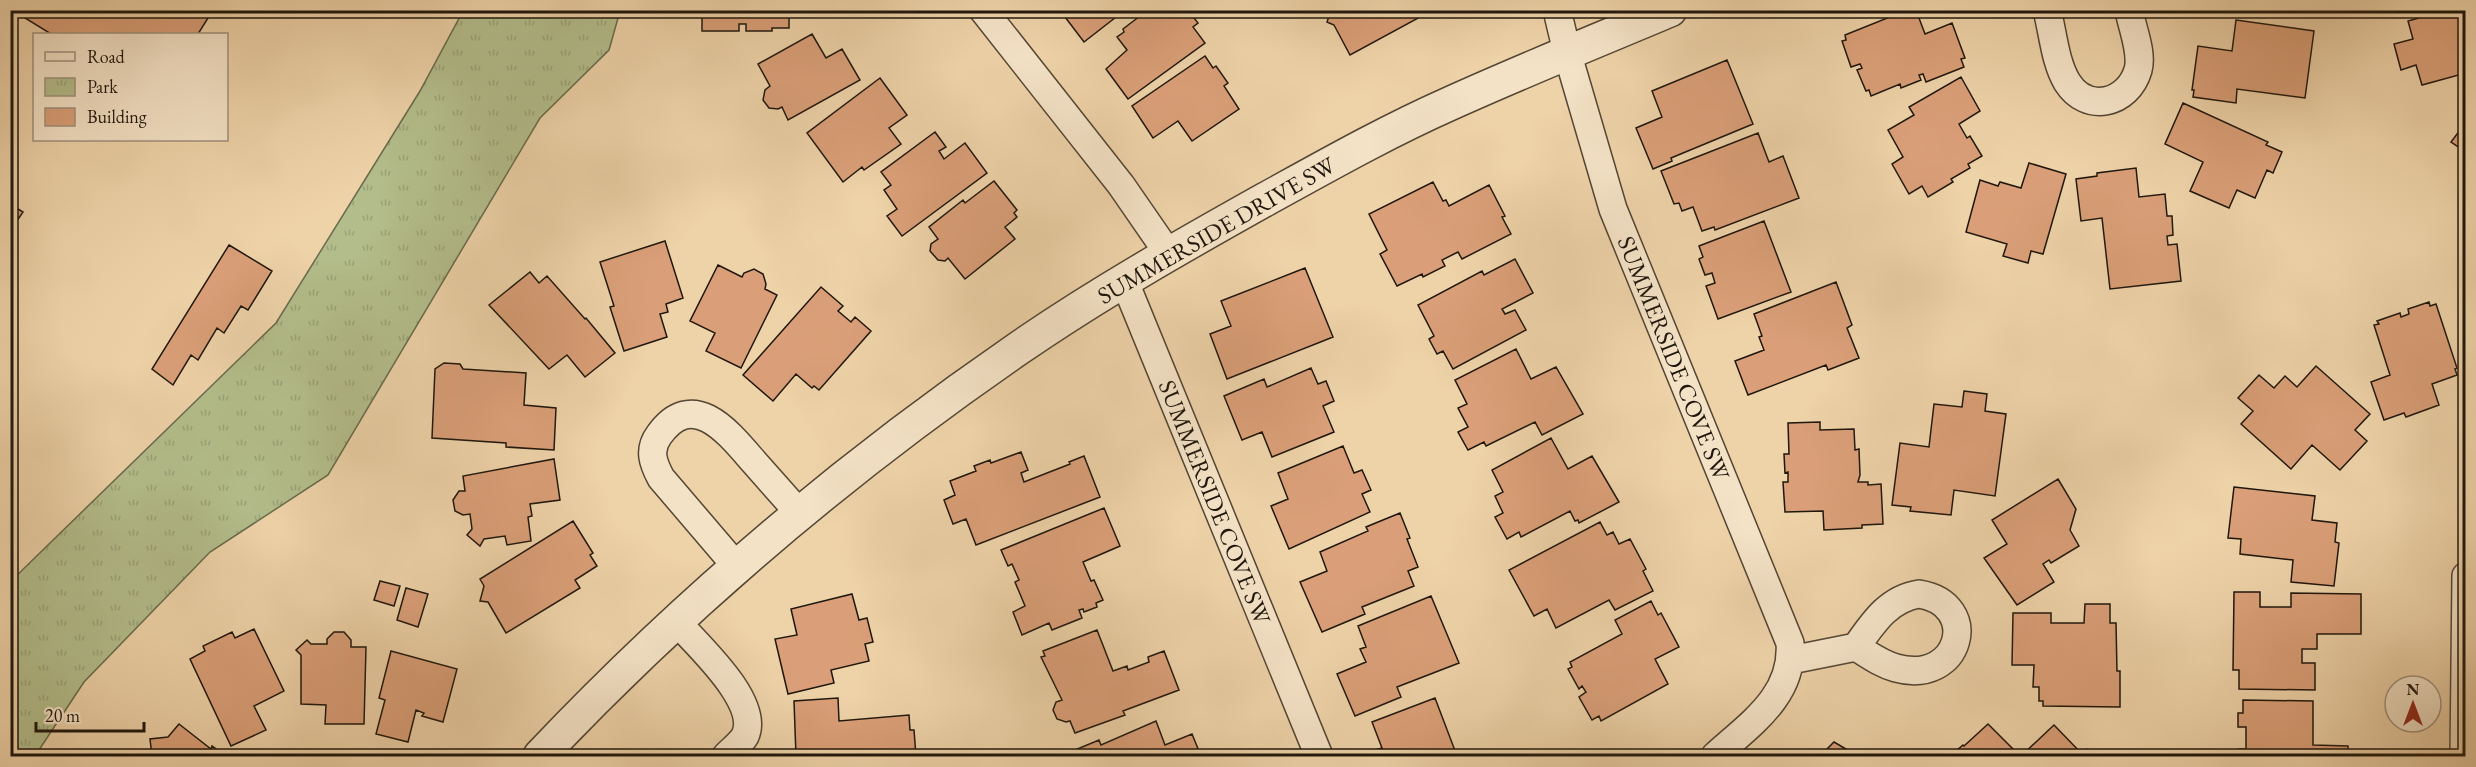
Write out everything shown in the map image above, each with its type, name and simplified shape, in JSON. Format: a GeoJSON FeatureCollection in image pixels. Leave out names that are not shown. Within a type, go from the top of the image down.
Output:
{"type":"FeatureCollection","features":[{"type":"Feature","properties":{"kind":"street"},"geometry":{"type":"LineString","coordinates":[[983,10],[1122,185],[1168,253]]}},
{"type":"Feature","properties":{"kind":"street","name":"SUMMERSIDE COVE SW"},"geometry":{"type":"LineString","coordinates":[[1557,10],[1613,209],[1790,643],[1791,660],[1782,687],[1767,708],[1715,756]]}},
{"type":"Feature","properties":{"kind":"street","name":"SUMMERSIDE DRIVE SW"},"geometry":{"type":"LineString","coordinates":[[540,756],[621,673],[737,567],[800,514],[953,395],[1021,346],[1168,253],[1339,159],[1446,105],[1670,10]]}},
{"type":"Feature","properties":{"kind":"street"},"geometry":{"type":"LineString","coordinates":[[2048,10],[2062,72],[2068,84],[2077,94],[2103,102],[2117,98],[2129,88],[2138,68],[2138,55],[2128,10]]}},
{"type":"Feature","properties":{"kind":"street","name":"SUMMERSIDE COVE SW"},"geometry":{"type":"LineString","coordinates":[[1124,280],[1319,756]]}},
{"type":"Feature","properties":{"kind":"street"},"geometry":{"type":"LineString","coordinates":[[737,567],[661,478],[654,465],[651,452],[657,437],[666,426],[680,416],[698,414],[714,420],[728,432],[800,514]]}},
{"type":"Feature","properties":{"kind":"street"},"geometry":{"type":"LineString","coordinates":[[2464,756],[2466,576]]}},
{"type":"Feature","properties":{"kind":"street"},"geometry":{"type":"LineString","coordinates":[[677,622],[737,691],[745,706],[748,720],[745,736],[726,756]]}},
{"type":"Feature","properties":{"kind":"street"},"geometry":{"type":"LineString","coordinates":[[1791,660],[1856,647]]}},
{"type":"Feature","properties":{"kind":"green space"},"geometry":{"type":"Polygon","coordinates":[[[463,11],[620,11],[609,50],[540,118],[328,475],[210,552],[84,682],[35,756],[11,756],[11,581],[276,323],[420,91],[463,11]]]}},
{"type":"Feature","properties":{"kind":"building"},"geometry":{"type":"Polygon","coordinates":[[[12,10],[213,10],[199,33],[49,33],[12,10]]]}},
{"type":"Feature","properties":{"kind":"building"},"geometry":{"type":"Polygon","coordinates":[[[702,10],[789,10],[789,28],[772,28],[772,31],[746,31],[746,24],[739,24],[739,31],[702,31],[702,10]]]}},
{"type":"Feature","properties":{"kind":"building"},"geometry":{"type":"Polygon","coordinates":[[[1065,10],[1125,10],[1084,42],[1062,13],[1065,10]]]}},
{"type":"Feature","properties":{"kind":"building"},"geometry":{"type":"Polygon","coordinates":[[[1148,10],[1188,10],[1198,23],[1193,27],[1205,43],[1128,99],[1106,69],[1127,50],[1117,37],[1124,32],[1123,29],[1148,10]]]}},
{"type":"Feature","properties":{"kind":"building"},"geometry":{"type":"Polygon","coordinates":[[[1331,10],[1419,10],[1422,16],[1350,55],[1334,25],[1327,22],[1331,10]]]}},
{"type":"Feature","properties":{"kind":"building"},"geometry":{"type":"Polygon","coordinates":[[[1907,10],[1911,13],[1916,10],[1925,34],[1952,23],[1965,58],[1961,59],[1964,67],[1926,82],[1923,74],[1919,75],[1921,80],[1901,88],[1900,84],[1871,96],[1869,90],[1866,91],[1857,70],[1862,68],[1860,64],[1851,67],[1842,41],[1846,40],[1845,35],[1907,10]]]}},
{"type":"Feature","properties":{"kind":"building"},"geometry":{"type":"Polygon","coordinates":[[[2447,10],[2466,10],[2466,73],[2422,85],[2416,65],[2401,70],[2394,44],[2413,39],[2408,21],[2447,10]]]}},
{"type":"Feature","properties":{"kind":"building"},"geometry":{"type":"Polygon","coordinates":[[[2236,20],[2314,31],[2305,98],[2237,89],[2236,103],[2193,97],[2198,46],[2232,51],[2236,20]]]}},
{"type":"Feature","properties":{"kind":"building"},"geometry":{"type":"Polygon","coordinates":[[[812,34],[826,58],[842,49],[860,80],[788,120],[782,107],[769,108],[763,100],[765,90],[770,86],[758,64],[812,34]]]}},
{"type":"Feature","properties":{"kind":"building"},"geometry":{"type":"Polygon","coordinates":[[[1205,56],[1213,68],[1216,66],[1228,83],[1224,86],[1239,109],[1192,141],[1178,121],[1153,138],[1132,106],[1205,56]]]}},
{"type":"Feature","properties":{"kind":"building"},"geometry":{"type":"Polygon","coordinates":[[[1727,60],[1753,124],[1671,158],[1672,161],[1653,169],[1636,128],[1662,117],[1652,91],[1727,60]]]}},
{"type":"Feature","properties":{"kind":"building"},"geometry":{"type":"Polygon","coordinates":[[[1961,77],[1980,111],[1959,124],[1967,138],[1970,136],[1982,156],[1968,164],[1970,168],[1951,179],[1953,182],[1928,197],[1922,186],[1909,194],[1892,164],[1903,157],[1888,130],[1914,115],[1909,107],[1961,77]]]}},
{"type":"Feature","properties":{"kind":"building"},"geometry":{"type":"Polygon","coordinates":[[[880,78],[907,115],[889,128],[901,144],[864,170],[862,167],[843,182],[807,133],[880,78]]]}},
{"type":"Feature","properties":{"kind":"building"},"geometry":{"type":"Polygon","coordinates":[[[2183,103],[2268,142],[2266,145],[2282,152],[2273,173],[2267,170],[2255,198],[2237,190],[2229,208],[2190,191],[2203,162],[2165,144],[2183,103]]]}},
{"type":"Feature","properties":{"kind":"building"},"geometry":{"type":"Polygon","coordinates":[[[2466,122],[2466,152],[2451,142],[2466,122]]]}},
{"type":"Feature","properties":{"kind":"building"},"geometry":{"type":"Polygon","coordinates":[[[935,132],[946,147],[939,151],[944,159],[965,143],[987,173],[902,236],[887,216],[897,209],[884,190],[891,185],[881,172],[935,132]]]}},
{"type":"Feature","properties":{"kind":"building"},"geometry":{"type":"Polygon","coordinates":[[[1758,133],[1769,162],[1783,156],[1799,198],[1715,230],[1714,227],[1702,231],[1693,207],[1682,211],[1679,203],[1674,204],[1661,171],[1758,133]]]}},
{"type":"Feature","properties":{"kind":"building"},"geometry":{"type":"Polygon","coordinates":[[[2029,163],[2066,174],[2043,254],[2031,251],[2028,263],[2003,256],[2007,244],[1966,232],[1980,180],[1998,186],[2000,182],[2021,188],[2029,163]]]}},
{"type":"Feature","properties":{"kind":"building"},"geometry":{"type":"Polygon","coordinates":[[[2136,168],[2139,197],[2165,194],[2167,216],[2172,216],[2173,235],[2167,236],[2168,245],[2177,244],[2181,281],[2110,289],[2102,218],[2081,221],[2076,179],[2097,176],[2097,173],[2136,168]]]}},
{"type":"Feature","properties":{"kind":"building"},"geometry":{"type":"Polygon","coordinates":[[[994,181],[1017,210],[1014,213],[1017,217],[1005,227],[1015,239],[965,279],[948,258],[945,261],[938,260],[930,251],[931,244],[938,239],[929,227],[963,200],[965,203],[994,181]]]}},
{"type":"Feature","properties":{"kind":"building"},"geometry":{"type":"Polygon","coordinates":[[[1433,182],[1443,201],[1446,200],[1449,206],[1489,185],[1505,216],[1502,217],[1511,234],[1462,259],[1458,252],[1442,260],[1445,266],[1397,286],[1380,254],[1387,250],[1369,214],[1433,182]]]}},
{"type":"Feature","properties":{"kind":"building"},"geometry":{"type":"Polygon","coordinates":[[[10,204],[23,212],[10,231],[10,204]]]}},
{"type":"Feature","properties":{"kind":"building"},"geometry":{"type":"Polygon","coordinates":[[[1764,221],[1791,292],[1718,319],[1706,286],[1715,283],[1712,273],[1705,275],[1699,259],[1703,257],[1699,246],[1764,221]]]}},
{"type":"Feature","properties":{"kind":"building"},"geometry":{"type":"Polygon","coordinates":[[[665,241],[683,298],[666,304],[668,312],[660,314],[667,337],[624,351],[610,307],[614,306],[600,262],[665,241]]]}},
{"type":"Feature","properties":{"kind":"building"},"geometry":{"type":"Polygon","coordinates":[[[229,245],[272,271],[248,310],[241,306],[224,333],[217,328],[198,360],[191,355],[173,385],[152,369],[229,245]]]}},
{"type":"Feature","properties":{"kind":"building"},"geometry":{"type":"Polygon","coordinates":[[[1515,259],[1533,293],[1502,309],[1505,314],[1515,310],[1526,330],[1453,369],[1443,351],[1437,354],[1429,339],[1434,336],[1418,305],[1482,271],[1484,275],[1515,259]]]}},
{"type":"Feature","properties":{"kind":"building"},"geometry":{"type":"Polygon","coordinates":[[[718,265],[742,277],[744,273],[754,269],[763,274],[765,289],[777,295],[741,368],[706,351],[715,333],[690,321],[718,265]]]}},
{"type":"Feature","properties":{"kind":"building"},"geometry":{"type":"Polygon","coordinates":[[[1305,268],[1333,337],[1227,379],[1210,334],[1231,326],[1221,301],[1305,268]]]}},
{"type":"Feature","properties":{"kind":"building"},"geometry":{"type":"Polygon","coordinates":[[[530,272],[539,283],[547,276],[615,353],[585,377],[567,355],[549,369],[489,305],[530,272]]]}},
{"type":"Feature","properties":{"kind":"building"},"geometry":{"type":"Polygon","coordinates":[[[1836,282],[1852,325],[1847,328],[1859,358],[1828,370],[1826,365],[1748,395],[1735,361],[1764,350],[1759,337],[1762,336],[1754,314],[1836,282]]]}},
{"type":"Feature","properties":{"kind":"building"},"geometry":{"type":"Polygon","coordinates":[[[821,287],[843,306],[838,311],[851,322],[855,317],[871,331],[819,390],[814,386],[812,388],[796,374],[773,401],[743,375],[821,287]]]}},
{"type":"Feature","properties":{"kind":"building"},"geometry":{"type":"Polygon","coordinates":[[[2429,302],[2430,306],[2436,304],[2457,368],[2455,369],[2457,375],[2432,384],[2439,405],[2406,417],[2404,413],[2384,420],[2371,382],[2390,375],[2374,325],[2379,324],[2377,321],[2400,313],[2401,317],[2409,314],[2408,309],[2429,302]]]}},
{"type":"Feature","properties":{"kind":"building"},"geometry":{"type":"Polygon","coordinates":[[[1516,349],[1531,379],[1556,367],[1583,414],[1542,435],[1535,422],[1486,446],[1484,442],[1468,450],[1458,432],[1468,427],[1458,408],[1467,404],[1455,380],[1516,349]]]}},
{"type":"Feature","properties":{"kind":"building"},"geometry":{"type":"Polygon","coordinates":[[[444,363],[460,364],[463,369],[526,373],[524,405],[556,408],[554,450],[506,447],[506,443],[432,438],[435,369],[444,363]]]}},
{"type":"Feature","properties":{"kind":"building"},"geometry":{"type":"Polygon","coordinates":[[[2316,366],[2370,414],[2355,430],[2367,441],[2340,470],[2312,445],[2291,469],[2241,424],[2253,411],[2238,398],[2259,375],[2274,388],[2285,376],[2297,387],[2316,366]]]}},
{"type":"Feature","properties":{"kind":"building"},"geometry":{"type":"Polygon","coordinates":[[[1311,368],[1318,384],[1326,381],[1334,401],[1323,406],[1334,432],[1272,457],[1262,432],[1242,440],[1224,396],[1264,379],[1267,387],[1311,368]]]}},
{"type":"Feature","properties":{"kind":"building"},"geometry":{"type":"Polygon","coordinates":[[[1964,391],[1987,394],[1985,411],[2006,414],[1995,496],[1954,490],[1951,515],[1910,511],[1911,507],[1892,505],[1900,443],[1929,447],[1934,404],[1962,407],[1964,391]]]}},
{"type":"Feature","properties":{"kind":"building"},"geometry":{"type":"Polygon","coordinates":[[[1820,422],[1820,430],[1854,429],[1855,450],[1859,449],[1858,482],[1868,482],[1868,485],[1881,484],[1883,524],[1862,525],[1862,528],[1824,530],[1823,511],[1785,512],[1783,482],[1788,482],[1784,454],[1789,454],[1788,423],[1820,422]]]}},
{"type":"Feature","properties":{"kind":"building"},"geometry":{"type":"Polygon","coordinates":[[[1551,438],[1568,469],[1592,456],[1619,502],[1579,523],[1578,520],[1575,521],[1570,511],[1521,537],[1519,532],[1507,539],[1495,517],[1503,513],[1495,496],[1503,492],[1492,470],[1551,438]]]}},
{"type":"Feature","properties":{"kind":"building"},"geometry":{"type":"Polygon","coordinates":[[[1343,446],[1354,473],[1362,470],[1371,490],[1362,494],[1370,512],[1289,549],[1271,506],[1288,499],[1278,473],[1343,446]]]}},
{"type":"Feature","properties":{"kind":"building"},"geometry":{"type":"Polygon","coordinates":[[[1021,452],[1028,470],[1021,473],[1024,482],[1084,456],[1100,497],[976,545],[966,519],[953,524],[944,500],[955,495],[950,481],[976,471],[974,466],[990,460],[991,463],[1021,452]]]}},
{"type":"Feature","properties":{"kind":"building"},"geometry":{"type":"Polygon","coordinates":[[[554,459],[560,500],[530,504],[532,516],[528,517],[531,541],[507,545],[505,536],[484,539],[480,546],[467,535],[472,529],[470,514],[463,515],[455,511],[453,500],[459,491],[465,491],[463,476],[554,459]]]}},
{"type":"Feature","properties":{"kind":"building"},"geometry":{"type":"Polygon","coordinates":[[[2058,479],[2076,509],[2070,530],[2079,546],[2051,563],[2049,560],[2043,564],[2054,582],[2017,605],[1984,558],[2007,544],[1992,520],[2058,479]]]}},
{"type":"Feature","properties":{"kind":"building"},"geometry":{"type":"Polygon","coordinates":[[[2234,487],[2315,496],[2312,520],[2337,523],[2335,542],[2339,543],[2334,586],[2291,582],[2293,560],[2240,554],[2241,539],[2228,538],[2234,487]]]}},
{"type":"Feature","properties":{"kind":"building"},"geometry":{"type":"Polygon","coordinates":[[[1104,508],[1120,546],[1083,562],[1103,600],[1096,603],[1097,607],[1084,612],[1083,609],[1079,610],[1082,618],[1052,630],[1049,623],[1022,635],[1013,612],[1025,606],[1015,582],[1019,580],[1012,564],[1008,566],[1001,550],[1104,508]]]}},
{"type":"Feature","properties":{"kind":"building"},"geometry":{"type":"Polygon","coordinates":[[[1400,513],[1418,567],[1408,571],[1414,586],[1362,607],[1365,614],[1322,632],[1300,582],[1327,571],[1320,552],[1368,531],[1366,527],[1400,513]]]}},
{"type":"Feature","properties":{"kind":"building"},"geometry":{"type":"Polygon","coordinates":[[[573,521],[593,553],[590,555],[597,566],[575,580],[580,588],[506,633],[488,602],[480,601],[484,586],[480,579],[573,521]]]}},
{"type":"Feature","properties":{"kind":"building"},"geometry":{"type":"Polygon","coordinates":[[[1600,522],[1607,535],[1613,532],[1619,544],[1630,539],[1646,569],[1643,571],[1653,591],[1615,610],[1609,600],[1556,628],[1547,609],[1534,616],[1509,570],[1600,522]]]}},
{"type":"Feature","properties":{"kind":"building"},"geometry":{"type":"Polygon","coordinates":[[[380,581],[400,586],[394,606],[374,600],[380,581]]]}},
{"type":"Feature","properties":{"kind":"building"},"geometry":{"type":"Polygon","coordinates":[[[406,588],[428,594],[418,627],[397,620],[406,588]]]}},
{"type":"Feature","properties":{"kind":"building"},"geometry":{"type":"Polygon","coordinates":[[[2234,592],[2260,592],[2260,607],[2291,607],[2291,593],[2361,594],[2361,634],[2317,634],[2317,649],[2302,649],[2302,663],[2315,663],[2315,690],[2239,689],[2239,670],[2233,670],[2234,592]]]}},
{"type":"Feature","properties":{"kind":"building"},"geometry":{"type":"Polygon","coordinates":[[[852,594],[859,620],[867,618],[873,642],[865,644],[869,661],[831,670],[834,683],[788,694],[775,639],[797,635],[791,609],[852,594]]]}},
{"type":"Feature","properties":{"kind":"building"},"geometry":{"type":"Polygon","coordinates":[[[1431,596],[1459,663],[1397,687],[1401,697],[1355,716],[1337,674],[1366,662],[1360,649],[1366,647],[1358,626],[1431,596]]]}},
{"type":"Feature","properties":{"kind":"building"},"geometry":{"type":"Polygon","coordinates":[[[1651,601],[1658,615],[1661,613],[1679,647],[1655,659],[1668,684],[1601,721],[1599,716],[1592,720],[1579,697],[1586,692],[1582,686],[1579,689],[1568,669],[1572,667],[1570,662],[1622,634],[1615,620],[1651,601]]]}},
{"type":"Feature","properties":{"kind":"building"},"geometry":{"type":"Polygon","coordinates":[[[2085,604],[2110,604],[2110,623],[2116,623],[2120,707],[2043,706],[2043,701],[2039,701],[2039,687],[2033,687],[2034,665],[2012,665],[2013,613],[2051,613],[2051,623],[2084,623],[2085,604]]]}},
{"type":"Feature","properties":{"kind":"building"},"geometry":{"type":"Polygon","coordinates":[[[254,629],[284,691],[254,706],[266,730],[231,746],[190,659],[205,651],[203,646],[232,632],[235,638],[254,629]]]}},
{"type":"Feature","properties":{"kind":"building"},"geometry":{"type":"Polygon","coordinates":[[[1097,630],[1113,671],[1127,666],[1128,670],[1149,662],[1148,657],[1164,651],[1179,690],[1123,711],[1125,715],[1075,733],[1070,721],[1057,719],[1053,710],[1056,702],[1062,700],[1041,657],[1045,656],[1043,651],[1097,630]]]}},
{"type":"Feature","properties":{"kind":"building"},"geometry":{"type":"Polygon","coordinates":[[[334,632],[344,632],[351,640],[351,647],[366,647],[364,724],[325,724],[326,705],[301,704],[301,655],[296,650],[307,640],[311,644],[327,644],[327,639],[334,632]]]}},
{"type":"Feature","properties":{"kind":"building"},"geometry":{"type":"Polygon","coordinates":[[[391,651],[457,669],[443,722],[422,716],[424,713],[416,710],[408,742],[376,734],[385,700],[379,698],[391,651]]]}},
{"type":"Feature","properties":{"kind":"building"},"geometry":{"type":"Polygon","coordinates":[[[838,698],[839,721],[909,715],[910,730],[914,730],[916,756],[796,756],[794,701],[838,698]]]}},
{"type":"Feature","properties":{"kind":"building"},"geometry":{"type":"Polygon","coordinates":[[[1435,698],[1457,756],[1374,756],[1372,751],[1382,748],[1372,722],[1435,698]]]}},
{"type":"Feature","properties":{"kind":"building"},"geometry":{"type":"Polygon","coordinates":[[[2243,700],[2313,701],[2313,745],[2348,746],[2348,751],[2372,751],[2372,756],[2239,756],[2239,749],[2246,749],[2246,727],[2238,727],[2238,713],[2243,713],[2243,700]]]}},
{"type":"Feature","properties":{"kind":"building"},"geometry":{"type":"Polygon","coordinates":[[[1156,721],[1165,745],[1192,734],[1201,756],[1063,755],[1099,740],[1101,745],[1156,721]]]}},
{"type":"Feature","properties":{"kind":"building"},"geometry":{"type":"Polygon","coordinates":[[[179,724],[211,749],[212,746],[226,756],[152,756],[150,739],[168,737],[179,724]]]}},
{"type":"Feature","properties":{"kind":"building"},"geometry":{"type":"Polygon","coordinates":[[[1988,724],[2020,756],[1950,756],[1964,746],[1988,724]]]}},
{"type":"Feature","properties":{"kind":"building"},"geometry":{"type":"Polygon","coordinates":[[[2054,725],[2082,754],[2087,749],[2093,756],[2021,756],[2054,725]]]}},
{"type":"Feature","properties":{"kind":"building"},"geometry":{"type":"Polygon","coordinates":[[[1834,742],[1856,755],[1820,756],[1834,742]]]}}]}
